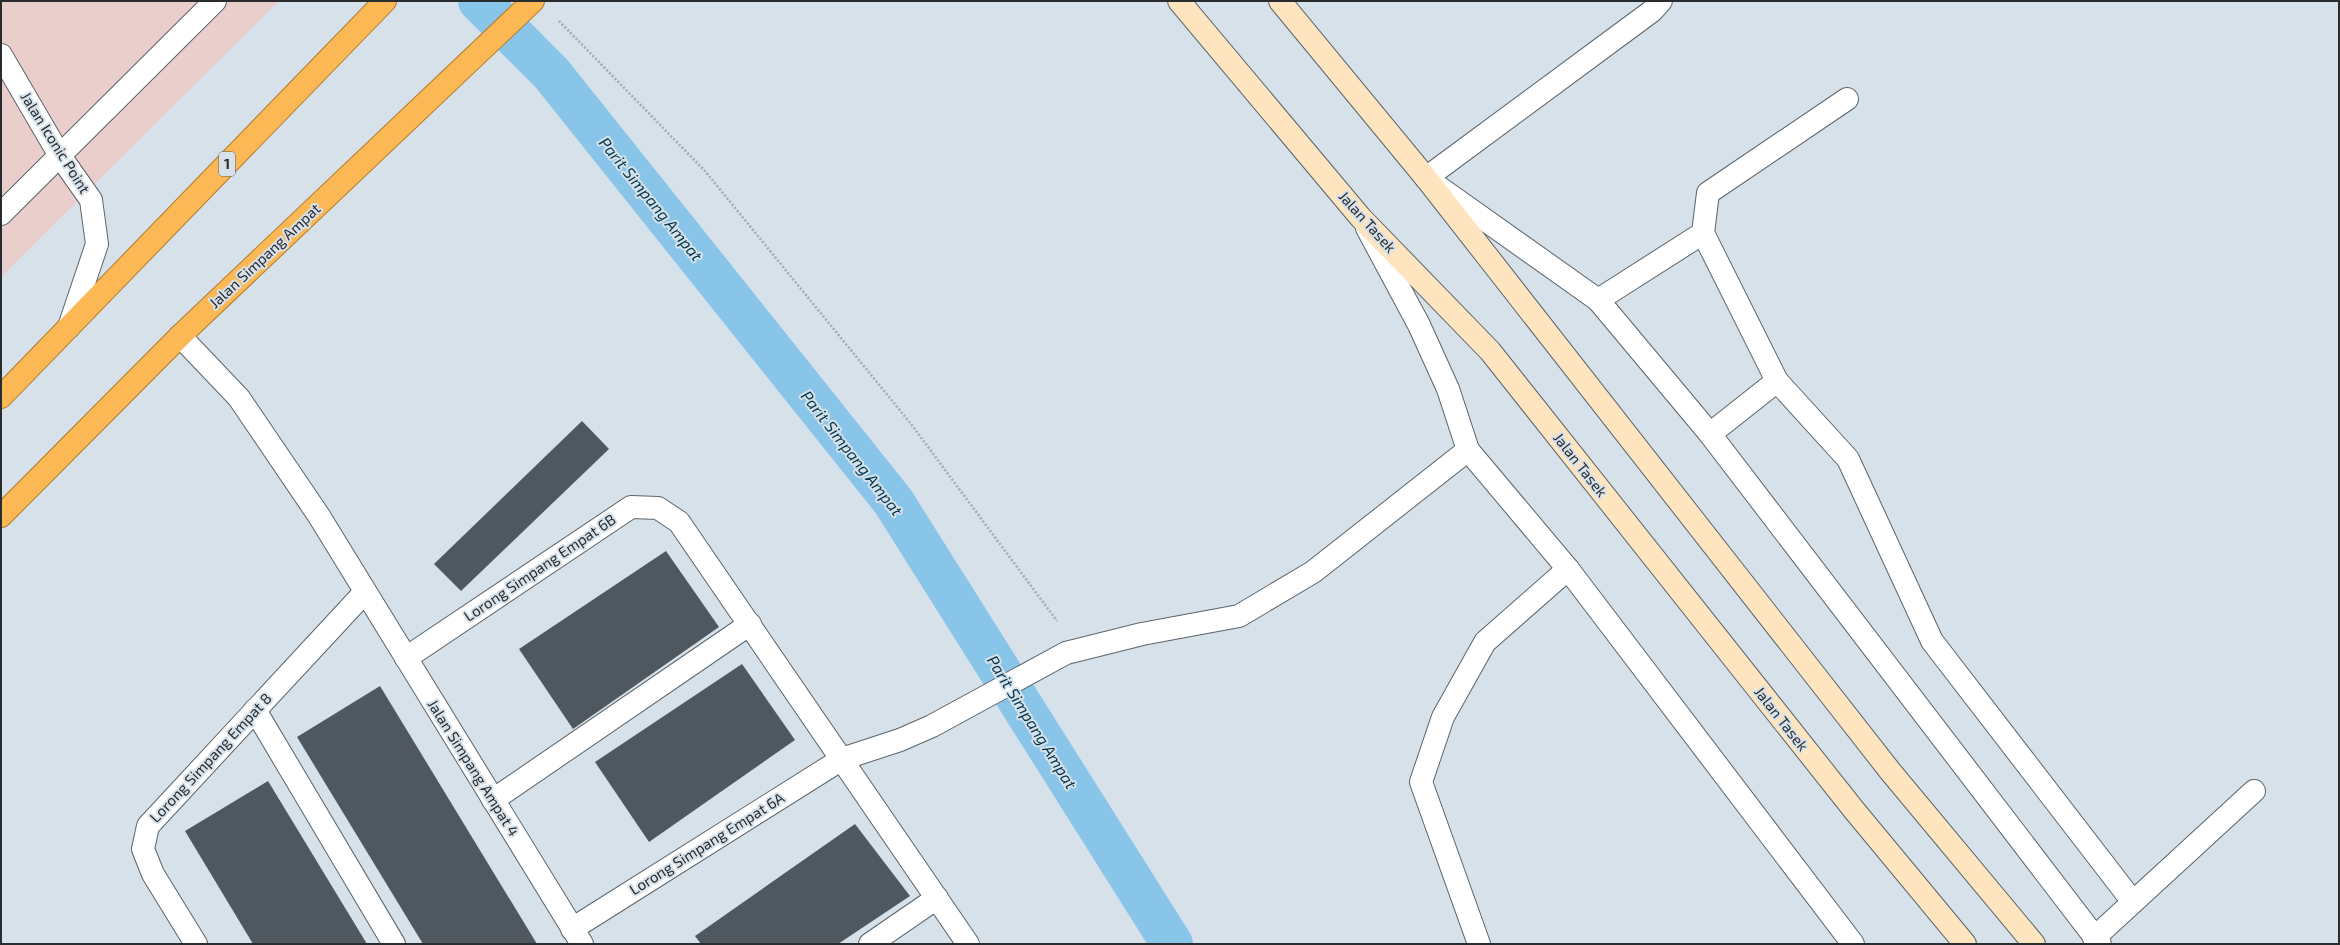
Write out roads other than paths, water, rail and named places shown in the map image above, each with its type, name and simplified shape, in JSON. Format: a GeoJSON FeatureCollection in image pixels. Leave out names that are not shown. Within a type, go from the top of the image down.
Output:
{"type":"FeatureCollection","features":[{"type":"Feature","properties":{"kind":"highway","name":"1"},"geometry":{"type":"LineString","coordinates":[[1,397],[385,1]]}},
{"type":"Feature","properties":{"kind":"highway","name":"Jalan Simpang Ampat"},"geometry":{"type":"LineString","coordinates":[[1,516],[180,336],[533,1]]}},
{"type":"Feature","properties":{"kind":"main road","name":"Jalan Tasek"},"geometry":{"type":"LineString","coordinates":[[1178,1],[1361,218],[1490,351],[1854,810],[1965,944]]}},
{"type":"Feature","properties":{"kind":"main road"},"geometry":{"type":"LineString","coordinates":[[1280,1],[1426,178],[1890,771],[2034,944]]}},
{"type":"Feature","properties":{"kind":"street"},"geometry":{"type":"LineString","coordinates":[[1,214],[215,1]]}},
{"type":"Feature","properties":{"kind":"street"},"geometry":{"type":"LineString","coordinates":[[1661,1],[1652,11],[1426,178],[1598,300],[1710,434],[2097,941],[2133,902],[2254,791]]}},
{"type":"Feature","properties":{"kind":"street","name":"Jalan Iconic Point"},"geometry":{"type":"LineString","coordinates":[[1,56],[7,78],[91,200],[97,244],[69,327]]}},
{"type":"Feature","properties":{"kind":"street"},"geometry":{"type":"LineString","coordinates":[[1847,99],[1708,193],[1703,233],[1777,381],[1848,459],[1932,641],[2133,902]]}},
{"type":"Feature","properties":{"kind":"street"},"geometry":{"type":"LineString","coordinates":[[1361,218],[1419,325],[1448,389],[1468,450],[1568,569],[1854,944]]}},
{"type":"Feature","properties":{"kind":"street"},"geometry":{"type":"LineString","coordinates":[[1598,300],[1703,233]]}},
{"type":"Feature","properties":{"kind":"street","name":"Jalan Simpang Ampat 4"},"geometry":{"type":"LineString","coordinates":[[180,336],[239,398],[319,516],[577,936]]}},
{"type":"Feature","properties":{"kind":"street"},"geometry":{"type":"LineString","coordinates":[[1710,434],[1777,381]]}},
{"type":"Feature","properties":{"kind":"street","name":"Lorong Simpang Empat 6A"},"geometry":{"type":"LineString","coordinates":[[577,936],[842,758],[900,740],[932,726],[1072,652],[1142,634],[1239,616],[1313,572],[1468,450]]}},
{"type":"Feature","properties":{"kind":"street","name":"Lorong Simpang Empat 6B"},"geometry":{"type":"LineString","coordinates":[[406,658],[631,507],[658,508],[679,522],[750,624]]}},
{"type":"Feature","properties":{"kind":"street"},"geometry":{"type":"LineString","coordinates":[[1479,944],[1421,782],[1443,717],[1485,642],[1568,569]]}},
{"type":"Feature","properties":{"kind":"street","name":"Lorong Simpang Empat 8"},"geometry":{"type":"LineString","coordinates":[[196,944],[153,874],[143,849],[148,826],[365,592]]}},
{"type":"Feature","properties":{"kind":"street"},"geometry":{"type":"LineString","coordinates":[[493,800],[750,624],[968,944]]}},
{"type":"Feature","properties":{"kind":"street"},"geometry":{"type":"LineString","coordinates":[[256,710],[394,944]]}},
{"type":"Feature","properties":{"kind":"street"},"geometry":{"type":"LineString","coordinates":[[870,944],[937,898]]}},
{"type":"Feature","properties":{"kind":"waterway","name":"Parit Simpang Ampat"},"geometry":{"type":"LineString","coordinates":[[479,1],[551,73],[893,501],[1172,944]]}}]}
